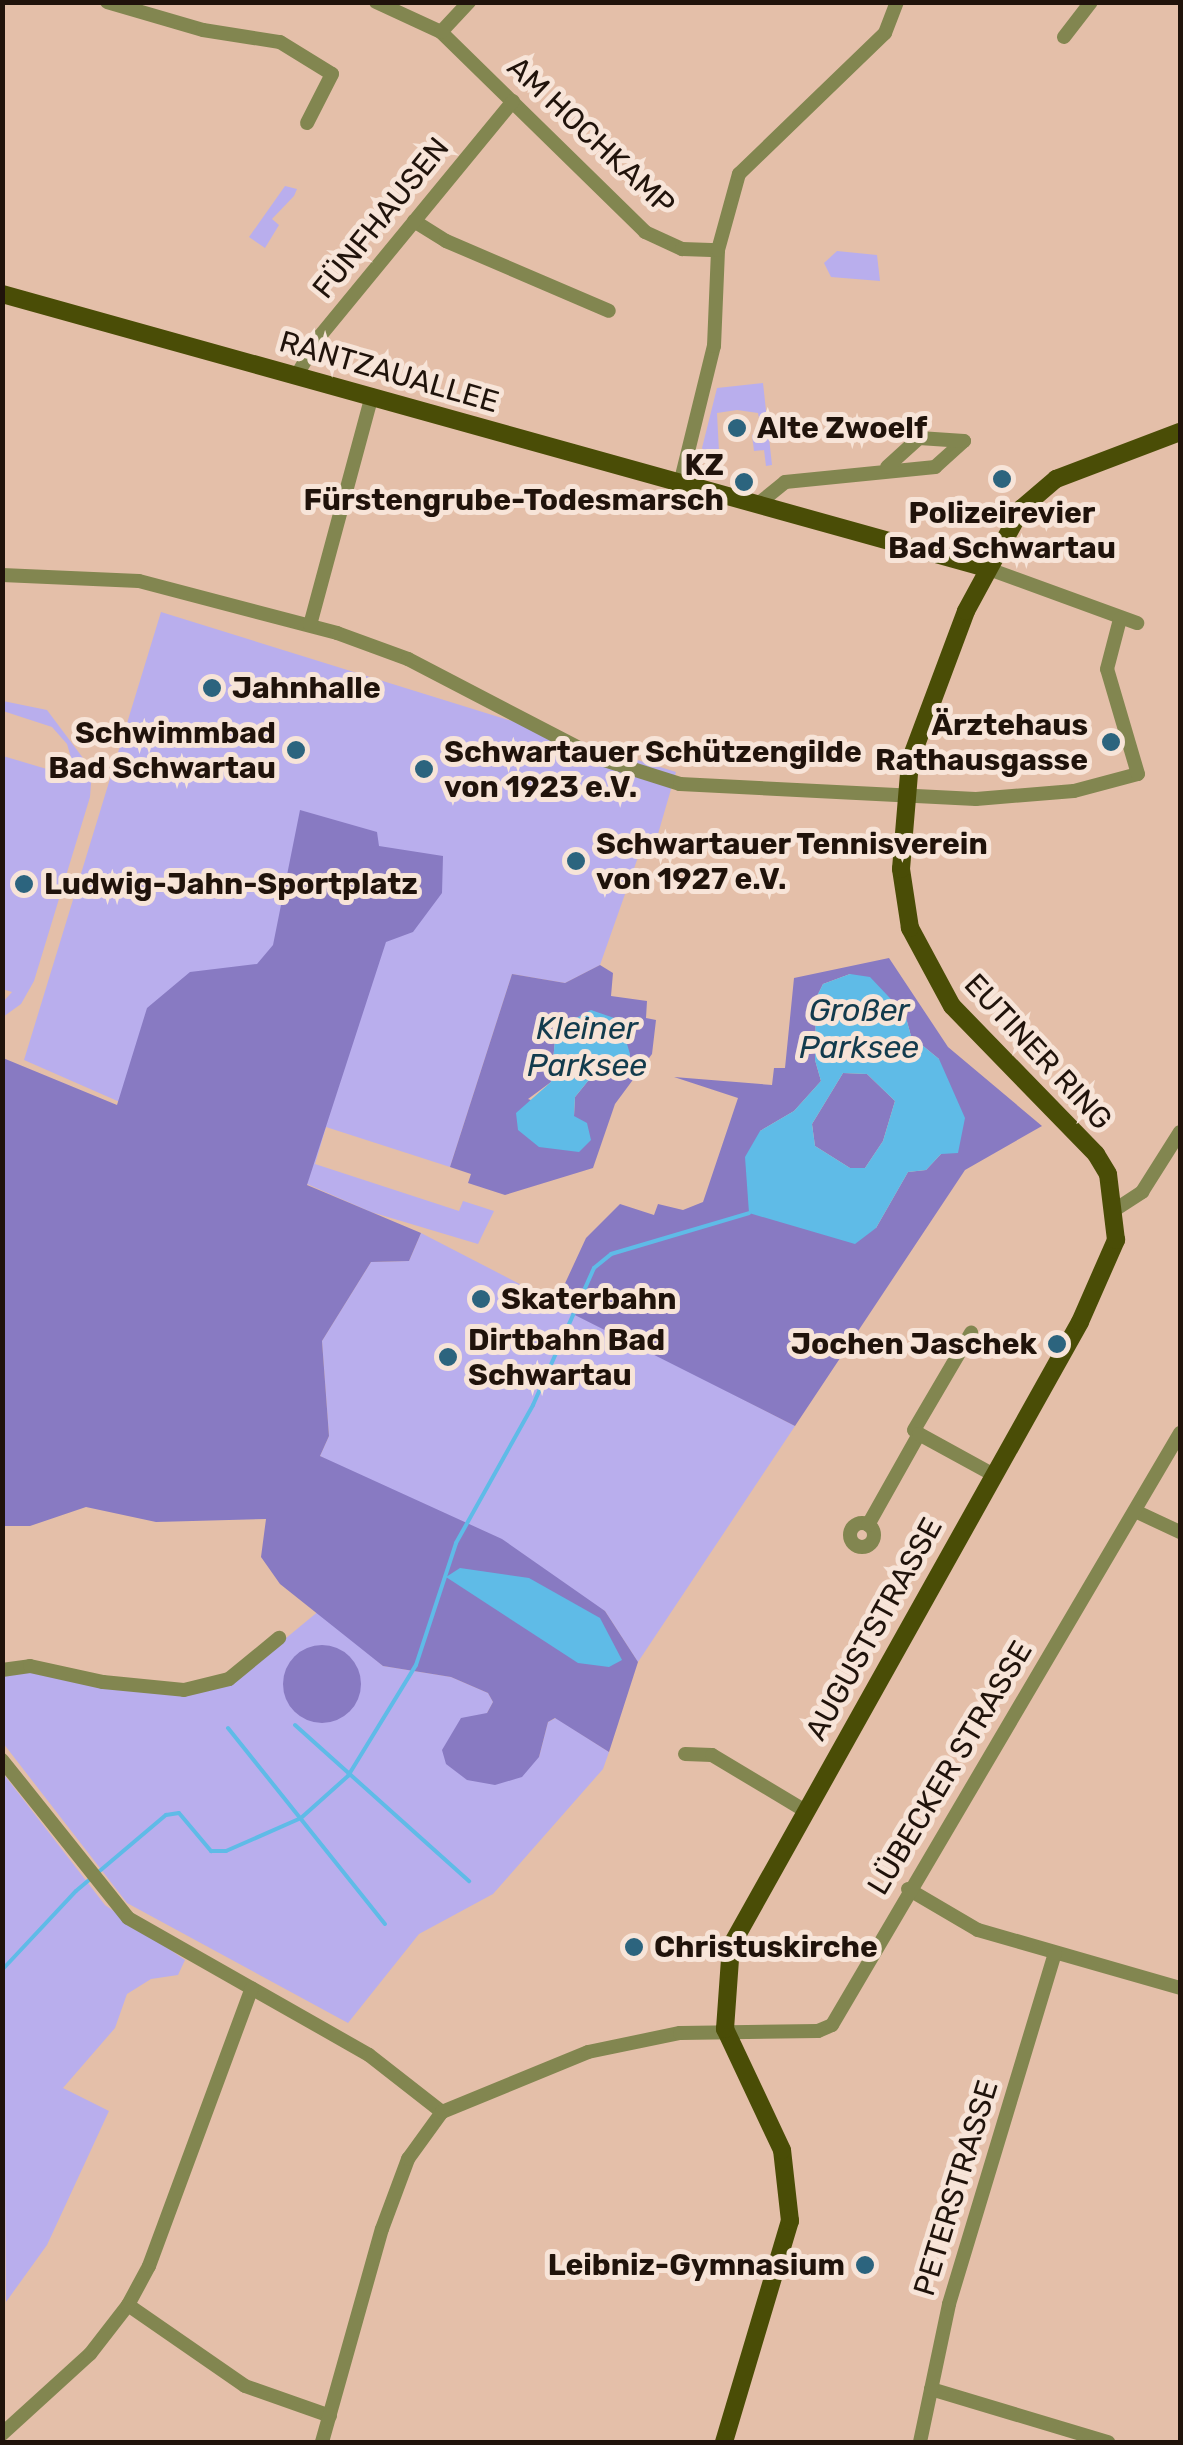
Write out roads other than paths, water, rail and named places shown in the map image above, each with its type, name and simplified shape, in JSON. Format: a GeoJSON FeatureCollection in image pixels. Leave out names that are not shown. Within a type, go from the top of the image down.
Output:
{"type":"FeatureCollection","features":[{"type":"Feature","properties":{"kind":"main road","name":"RANTZAUALLEE"},"geometry":{"type":"LineString","coordinates":[[2,294],[298,373],[986,568]]}},
{"type":"Feature","properties":{"kind":"main road","name":"EUTINER RING"},"geometry":{"type":"LineString","coordinates":[[1108,1174],[1078,1131],[970,1027],[928,969],[906,913],[906,796],[929,700],[986,568],[1022,508],[1056,479],[1178,437],[1180,414]]}},
{"type":"Feature","properties":{"kind":"main road","name":"AUGUSTSTRASSE"},"geometry":{"type":"LineString","coordinates":[[725,2029],[731,1946],[1112,1258],[1113,1211],[1108,1174]]}},
{"type":"Feature","properties":{"kind":"main road"},"geometry":{"type":"LineString","coordinates":[[724,2442],[790,2221],[782,2150],[725,2029]]}},
{"type":"Feature","properties":{"kind":"street"},"geometry":{"type":"LineString","coordinates":[[107,2],[202,30],[280,42],[332,74],[307,123]]}},
{"type":"Feature","properties":{"kind":"street","name":"AM HOCHKAMP"},"geometry":{"type":"LineString","coordinates":[[376,2],[440,32],[645,232],[682,250],[718,250]]}},
{"type":"Feature","properties":{"kind":"street"},"geometry":{"type":"LineString","coordinates":[[440,32],[469,2]]}},
{"type":"Feature","properties":{"kind":"street"},"geometry":{"type":"LineString","coordinates":[[680,484],[714,346],[718,250],[739,174],[885,33],[897,2]]}},
{"type":"Feature","properties":{"kind":"street"},"geometry":{"type":"LineString","coordinates":[[1064,37],[1091,2]]}},
{"type":"Feature","properties":{"kind":"street","name":"FÜNFHAUSEN"},"geometry":{"type":"LineString","coordinates":[[298,373],[414,220],[513,101]]}},
{"type":"Feature","properties":{"kind":"street"},"geometry":{"type":"LineString","coordinates":[[414,220],[446,241],[609,311]]}},
{"type":"Feature","properties":{"kind":"street"},"geometry":{"type":"LineString","coordinates":[[310,625],[372,396]]}},
{"type":"Feature","properties":{"kind":"street"},"geometry":{"type":"LineString","coordinates":[[758,504],[786,482],[887,467],[934,467],[964,440],[919,438],[887,467]]}},
{"type":"Feature","properties":{"kind":"street"},"geometry":{"type":"LineString","coordinates":[[986,568],[1136,623]]}},
{"type":"Feature","properties":{"kind":"street"},"geometry":{"type":"LineString","coordinates":[[2,575],[139,582],[310,625],[408,659],[639,774],[680,784],[906,796],[1034,796],[1138,774],[1107,669],[1120,618]]}},
{"type":"Feature","properties":{"kind":"street"},"geometry":{"type":"LineString","coordinates":[[1113,1211],[1142,1192],[1180,1132]]}},
{"type":"Feature","properties":{"kind":"street","name":"AUGUSTSTRASSE"},"geometry":{"type":"LineString","coordinates":[[868,1525],[919,1434],[914,1430],[971,1333]]}},
{"type":"Feature","properties":{"kind":"street"},"geometry":{"type":"LineString","coordinates":[[919,1434],[992,1474]]}},
{"type":"Feature","properties":{"kind":"street","name":"LÜBECKER STRASSE"},"geometry":{"type":"LineString","coordinates":[[725,2029],[818,2030],[832,2025],[908,1889],[1180,1434]]}},
{"type":"Feature","properties":{"kind":"street"},"geometry":{"type":"LineString","coordinates":[[1135,1511],[1180,1532]]}},
{"type":"Feature","properties":{"kind":"street"},"geometry":{"type":"LineString","coordinates":[[2,1670],[30,1666],[103,1682],[184,1690],[230,1679],[279,1638]]}},
{"type":"Feature","properties":{"kind":"street"},"geometry":{"type":"LineString","coordinates":[[685,1754],[712,1755],[804,1810]]}},
{"type":"Feature","properties":{"kind":"street"},"geometry":{"type":"LineString","coordinates":[[2,1760],[128,1918],[370,2055],[442,2112]]}},
{"type":"Feature","properties":{"kind":"street"},"geometry":{"type":"LineString","coordinates":[[908,1889],[978,1930],[1180,1988]]}},
{"type":"Feature","properties":{"kind":"street","name":"PETERSTRASSE"},"geometry":{"type":"LineString","coordinates":[[920,2442],[949,2304],[1055,1953]]}},
{"type":"Feature","properties":{"kind":"street"},"geometry":{"type":"LineString","coordinates":[[2,2434],[90,2354],[128,2306],[149,2266],[252,1988]]}},
{"type":"Feature","properties":{"kind":"street"},"geometry":{"type":"LineString","coordinates":[[322,2442],[382,2229],[408,2159],[442,2112],[588,2052],[725,2029]]}},
{"type":"Feature","properties":{"kind":"street"},"geometry":{"type":"LineString","coordinates":[[128,2306],[245,2386],[330,2416]]}},
{"type":"Feature","properties":{"kind":"street"},"geometry":{"type":"LineString","coordinates":[[931,2389],[1108,2442]]}},
{"type":"Feature","properties":{"kind":"water","name":"Großer Parksee"},"geometry":{"type":"Polygon","coordinates":[[[850,974],[870,977],[905,1014],[911,1036],[939,1059],[965,1118],[958,1153],[941,1154],[926,1170],[908,1172],[876,1228],[855,1244],[749,1213],[745,1157],[760,1131],[794,1111],[821,1081],[815,1060],[816,998],[823,984],[850,974]],[[843,1073],[812,1124],[815,1146],[850,1168],[865,1168],[883,1141],[895,1101],[867,1074],[843,1073]]]}},
{"type":"Feature","properties":{"kind":"water","name":"Kleiner Parksee"},"geometry":{"type":"Polygon","coordinates":[[[591,1010],[620,1020],[630,1054],[625,1073],[588,1081],[575,1097],[574,1116],[587,1123],[591,1140],[579,1152],[539,1147],[518,1130],[516,1113],[551,1082],[556,1029],[591,1010]]]}},
{"type":"Feature","properties":{"kind":"water"},"geometry":{"type":"Polygon","coordinates":[[[460,1568],[529,1578],[600,1618],[622,1660],[609,1667],[578,1663],[446,1577],[460,1568]]]}},
{"type":"Feature","properties":{"kind":"waterway"},"geometry":{"type":"LineString","coordinates":[[2,1970],[76,1891],[166,1815],[179,1813],[211,1851],[226,1851],[301,1818],[348,1776],[416,1665],[456,1543],[533,1405],[594,1268],[611,1254],[749,1213]]}},
{"type":"Feature","properties":{"kind":"waterway"},"geometry":{"type":"LineString","coordinates":[[295,1725],[469,1881]]}},
{"type":"Feature","properties":{"kind":"waterway"},"geometry":{"type":"LineString","coordinates":[[228,1728],[385,1924]]}},
{"type":"Feature","properties":{"kind":"place","name":"Alte Zwoelf"},"geometry":{"type":"Point","coordinates":[737,428]}},
{"type":"Feature","properties":{"kind":"place","name":"Polizeirevier Bad Schwartau"},"geometry":{"type":"Point","coordinates":[1002,479]}},
{"type":"Feature","properties":{"kind":"place","name":"KZ Fürstengrube-Todesmarsch"},"geometry":{"type":"Point","coordinates":[744,482]}},
{"type":"Feature","properties":{"kind":"place","name":"Jahnhalle"},"geometry":{"type":"Point","coordinates":[212,688]}},
{"type":"Feature","properties":{"kind":"place","name":"Ärztehaus Rathausgasse"},"geometry":{"type":"Point","coordinates":[1111,742]}},
{"type":"Feature","properties":{"kind":"place","name":"Schwimmbad Bad Schwartau"},"geometry":{"type":"Point","coordinates":[296,750]}},
{"type":"Feature","properties":{"kind":"place","name":"Schwartauer Schützengilde von 1923 e.V."},"geometry":{"type":"Point","coordinates":[424,769]}},
{"type":"Feature","properties":{"kind":"place","name":"Schwartauer Tennisverein von 1927 e.V."},"geometry":{"type":"Point","coordinates":[576,861]}},
{"type":"Feature","properties":{"kind":"place","name":"Ludwig-Jahn-Sportplatz"},"geometry":{"type":"Point","coordinates":[24,884]}},
{"type":"Feature","properties":{"kind":"place","name":"Skaterbahn"},"geometry":{"type":"Point","coordinates":[481,1299]}},
{"type":"Feature","properties":{"kind":"place","name":"Jochen Jaschek"},"geometry":{"type":"Point","coordinates":[1057,1344]}},
{"type":"Feature","properties":{"kind":"place","name":"Dirtbahn Bad Schwartau"},"geometry":{"type":"Point","coordinates":[448,1357]}},
{"type":"Feature","properties":{"kind":"place","name":"Christuskirche"},"geometry":{"type":"Point","coordinates":[634,1947]}},
{"type":"Feature","properties":{"kind":"place","name":"Leibniz-Gymnasium"},"geometry":{"type":"Point","coordinates":[865,2265]}}]}
